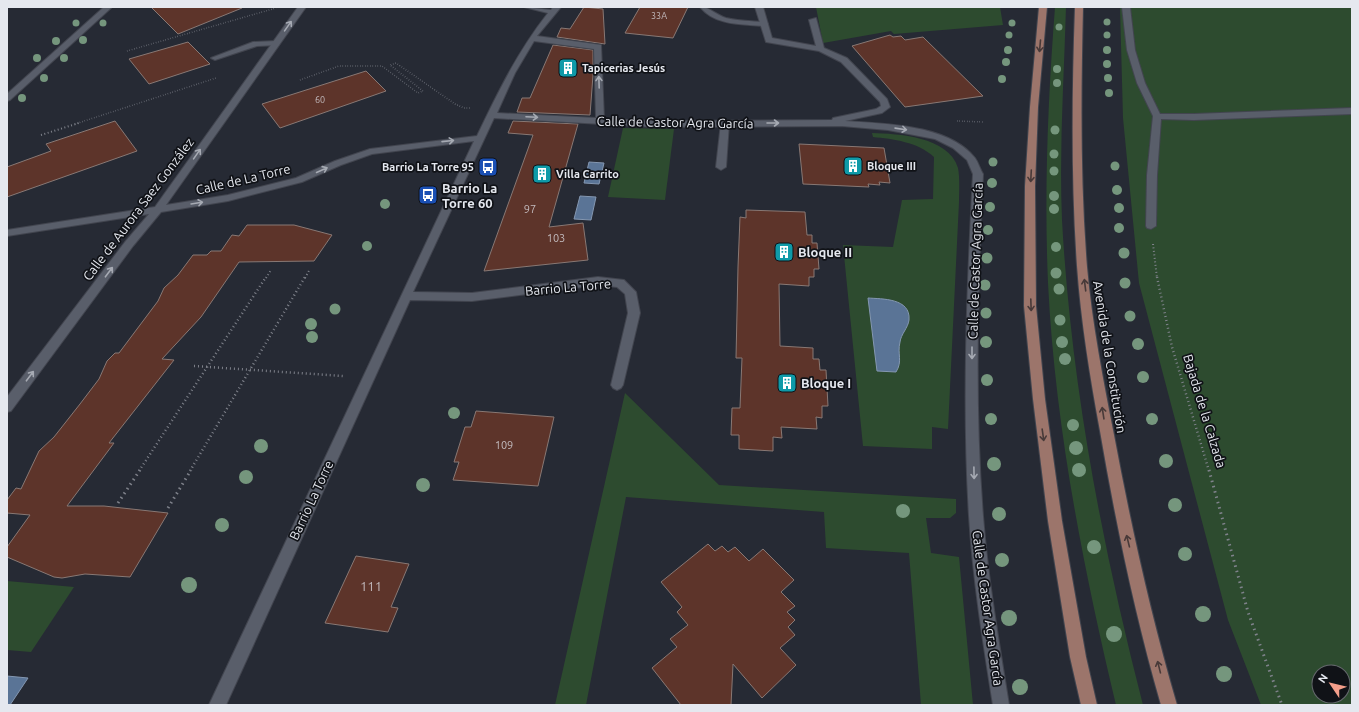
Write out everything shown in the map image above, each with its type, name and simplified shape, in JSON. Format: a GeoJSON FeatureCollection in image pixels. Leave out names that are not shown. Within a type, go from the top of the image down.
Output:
{"type":"FeatureCollection","features":[{"type":"Feature","properties":{"kind":"main road"},"geometry":{"type":"LineString","coordinates":[[1043,7],[1034,107],[1030,186],[1030,306],[1039,399],[1055,521],[1078,657],[1089,705]]}},
{"type":"Feature","properties":{"kind":"main road","name":"Avenida de la Constitución"},"geometry":{"type":"LineString","coordinates":[[1079,7],[1077,116],[1082,267],[1090,332],[1125,531],[1169,705]]}},
{"type":"Feature","properties":{"kind":"street"},"geometry":{"type":"LineString","coordinates":[[7,98],[108,7]]}},
{"type":"Feature","properties":{"kind":"street","name":"Calle de Aurora Saez González"},"geometry":{"type":"LineString","coordinates":[[7,407],[129,244],[158,209],[302,7]]}},
{"type":"Feature","properties":{"kind":"street"},"geometry":{"type":"LineString","coordinates":[[528,7],[554,9]]}},
{"type":"Feature","properties":{"kind":"street"},"geometry":{"type":"LineString","coordinates":[[704,7],[707,12],[722,19],[764,24]]}},
{"type":"Feature","properties":{"kind":"street"},"geometry":{"type":"LineString","coordinates":[[758,7],[769,40],[822,49],[844,60],[884,101],[886,107],[879,111],[850,116],[826,123]]}},
{"type":"Feature","properties":{"kind":"street"},"geometry":{"type":"LineString","coordinates":[[1126,7],[1131,50],[1141,83],[1156,116],[1151,226]]}},
{"type":"Feature","properties":{"kind":"street","name":"Barrio La Torre"},"geometry":{"type":"LineString","coordinates":[[217,705],[392,326],[512,73],[532,38],[554,9]]}},
{"type":"Feature","properties":{"kind":"street"},"geometry":{"type":"LineString","coordinates":[[812,20],[822,49]]}},
{"type":"Feature","properties":{"kind":"street"},"geometry":{"type":"LineString","coordinates":[[532,38],[598,47],[600,121]]}},
{"type":"Feature","properties":{"kind":"street"},"geometry":{"type":"LineString","coordinates":[[214,58],[256,44],[276,43]]}},
{"type":"Feature","properties":{"kind":"street"},"geometry":{"type":"LineString","coordinates":[[1156,116],[1194,117],[1352,110]]}},
{"type":"Feature","properties":{"kind":"street","name":"Calle de Castor Agra García"},"geometry":{"type":"LineString","coordinates":[[493,115],[656,124],[826,123],[888,128],[915,131],[938,137],[956,146],[971,159],[978,174],[972,296],[974,482],[980,565],[1001,705]]}},
{"type":"Feature","properties":{"kind":"street"},"geometry":{"type":"LineString","coordinates":[[721,167],[725,123]]}},
{"type":"Feature","properties":{"kind":"street","name":"Calle de La Torre"},"geometry":{"type":"LineString","coordinates":[[7,233],[228,198],[298,180],[338,163],[370,152],[481,138]]}},
{"type":"Feature","properties":{"kind":"street","name":"Barrio La Torre"},"geometry":{"type":"LineString","coordinates":[[407,296],[472,297],[598,281],[620,283],[630,292],[634,313],[617,385]]}},
{"type":"Feature","properties":{"kind":"path"},"geometry":{"type":"LineString","coordinates":[[126,51],[278,7]]}},
{"type":"Feature","properties":{"kind":"path"},"geometry":{"type":"LineString","coordinates":[[300,80],[339,66],[382,66],[418,93],[424,91],[390,65],[396,63],[455,104]]}},
{"type":"Feature","properties":{"kind":"path"},"geometry":{"type":"LineString","coordinates":[[41,135],[220,76]]}},
{"type":"Feature","properties":{"kind":"path","name":"Bajada de la Calzada"},"geometry":{"type":"LineString","coordinates":[[1151,226],[1158,281],[1172,347],[1198,429],[1248,612],[1282,705]]}},
{"type":"Feature","properties":{"kind":"path"},"geometry":{"type":"LineString","coordinates":[[168,508],[310,269]]}},
{"type":"Feature","properties":{"kind":"path"},"geometry":{"type":"LineString","coordinates":[[118,503],[271,270]]}},
{"type":"Feature","properties":{"kind":"path"},"geometry":{"type":"LineString","coordinates":[[194,366],[335,376]]}},
{"type":"Feature","properties":{"kind":"green space"},"geometry":{"type":"Polygon","coordinates":[[[816,7],[1000,7],[1003,25],[894,34],[891,31],[823,43],[816,7]]]}},
{"type":"Feature","properties":{"kind":"green space"},"geometry":{"type":"Polygon","coordinates":[[[1055,7],[1066,7],[1061,140],[1061,193],[1066,281],[1073,343],[1090,464],[1114,585],[1143,705],[1116,705],[1092,601],[1072,496],[1057,389],[1048,283],[1046,214],[1050,76],[1055,7]]]}},
{"type":"Feature","properties":{"kind":"green space"},"geometry":{"type":"Polygon","coordinates":[[[1120,7],[1352,7],[1352,705],[1261,705],[1228,620],[1139,283],[1123,118],[1120,7]]]}},
{"type":"Feature","properties":{"kind":"green space"},"geometry":{"type":"Polygon","coordinates":[[[623,128],[674,129],[665,200],[608,197],[623,128]]]}},
{"type":"Feature","properties":{"kind":"green space"},"geometry":{"type":"Polygon","coordinates":[[[872,133],[908,136],[933,143],[944,149],[952,157],[958,168],[959,202],[948,429],[932,427],[932,449],[863,446],[843,245],[893,247],[902,200],[933,199],[934,157],[921,148],[897,140],[873,137],[872,133]]]}},
{"type":"Feature","properties":{"kind":"green space"},"geometry":{"type":"Polygon","coordinates":[[[625,393],[719,485],[956,499],[956,513],[950,518],[926,518],[931,553],[959,557],[973,705],[921,705],[909,553],[826,548],[824,512],[626,497],[586,705],[555,705],[625,393]]]}},
{"type":"Feature","properties":{"kind":"green space"},"geometry":{"type":"Polygon","coordinates":[[[7,581],[74,587],[31,652],[7,650],[7,581]]]}},
{"type":"Feature","properties":{"kind":"water"},"geometry":{"type":"Polygon","coordinates":[[[589,162],[604,163],[599,184],[584,183],[589,162]]]}},
{"type":"Feature","properties":{"kind":"water"},"geometry":{"type":"Polygon","coordinates":[[[580,196],[596,197],[591,220],[574,219],[580,196]]]}},
{"type":"Feature","properties":{"kind":"water"},"geometry":{"type":"Polygon","coordinates":[[[868,298],[894,301],[905,307],[908,313],[909,320],[900,342],[900,361],[896,372],[877,371],[868,298]]]}},
{"type":"Feature","properties":{"kind":"water"},"geometry":{"type":"Polygon","coordinates":[[[7,676],[28,678],[10,705],[7,705],[7,676]]]}},
{"type":"Feature","properties":{"kind":"building"},"geometry":{"type":"Polygon","coordinates":[[[151,7],[242,7],[242,8],[178,34],[151,7]]]}},
{"type":"Feature","properties":{"kind":"building"},"geometry":{"type":"Polygon","coordinates":[[[584,7],[603,9],[605,44],[557,37],[561,28],[570,29],[584,7]]]}},
{"type":"Feature","properties":{"kind":"building"},"geometry":{"type":"Polygon","coordinates":[[[640,7],[688,7],[673,38],[625,33],[640,7]]]}},
{"type":"Feature","properties":{"kind":"building"},"geometry":{"type":"Polygon","coordinates":[[[890,35],[893,37],[901,36],[905,40],[923,37],[983,96],[905,107],[852,46],[890,35]]]}},
{"type":"Feature","properties":{"kind":"building"},"geometry":{"type":"Polygon","coordinates":[[[188,42],[210,64],[149,84],[129,59],[188,42]]]}},
{"type":"Feature","properties":{"kind":"building"},"geometry":{"type":"Polygon","coordinates":[[[553,45],[593,50],[590,115],[517,112],[522,98],[530,98],[553,45]]]}},
{"type":"Feature","properties":{"kind":"building"},"geometry":{"type":"Polygon","coordinates":[[[366,71],[386,91],[280,128],[262,104],[366,71]]]}},
{"type":"Feature","properties":{"kind":"building"},"geometry":{"type":"Polygon","coordinates":[[[115,121],[137,151],[7,197],[7,167],[51,151],[46,144],[115,121]]]}},
{"type":"Feature","properties":{"kind":"building"},"geometry":{"type":"Polygon","coordinates":[[[513,121],[578,124],[549,227],[583,223],[588,260],[484,271],[533,135],[508,133],[513,121]]]}},
{"type":"Feature","properties":{"kind":"building","name":"Bloque III"},"geometry":{"type":"Polygon","coordinates":[[[799,144],[884,148],[890,183],[879,182],[880,185],[868,184],[869,187],[803,184],[799,144]]]}},
{"type":"Feature","properties":{"kind":"building"},"geometry":{"type":"Polygon","coordinates":[[[746,210],[805,212],[807,235],[812,235],[812,243],[817,243],[819,269],[814,269],[814,277],[809,277],[809,286],[779,284],[780,346],[813,348],[813,359],[819,359],[820,370],[826,370],[828,406],[822,406],[822,418],[816,417],[817,429],[781,427],[782,438],[773,437],[773,451],[739,449],[739,435],[731,435],[732,408],[740,408],[742,358],[736,358],[738,267],[740,217],[746,218],[746,210]]]}},
{"type":"Feature","properties":{"kind":"building"},"geometry":{"type":"Polygon","coordinates":[[[247,225],[294,225],[332,235],[314,261],[239,262],[201,317],[162,359],[174,360],[109,443],[114,443],[67,506],[104,506],[168,513],[130,577],[85,574],[62,578],[54,577],[7,557],[7,547],[30,515],[7,513],[7,500],[16,488],[21,489],[39,451],[54,437],[80,404],[99,379],[107,361],[115,353],[119,353],[158,301],[164,288],[178,275],[193,255],[207,255],[211,251],[221,251],[232,235],[239,236],[247,225]]]}},
{"type":"Feature","properties":{"kind":"building"},"geometry":{"type":"Polygon","coordinates":[[[476,411],[554,417],[538,486],[453,480],[459,462],[454,462],[465,427],[471,427],[476,411]]]}},
{"type":"Feature","properties":{"kind":"building"},"geometry":{"type":"Polygon","coordinates":[[[708,544],[715,551],[722,546],[728,552],[735,547],[749,561],[763,549],[794,580],[781,592],[795,606],[787,612],[795,620],[788,627],[795,635],[780,648],[796,665],[762,698],[733,664],[731,705],[681,705],[652,668],[677,647],[670,639],[688,625],[677,612],[682,607],[661,582],[708,544]]]}},
{"type":"Feature","properties":{"kind":"building"},"geometry":{"type":"Polygon","coordinates":[[[356,556],[409,564],[391,607],[398,608],[388,632],[325,623],[356,556]]]}},
{"type":"Feature","properties":{"kind":"place","name":"Tapicerias Jesús"},"geometry":{"type":"Point","coordinates":[568,68]}},
{"type":"Feature","properties":{"kind":"place","name":"Bloque III"},"geometry":{"type":"Point","coordinates":[853,166]}},
{"type":"Feature","properties":{"kind":"place","name":"Barrio La Torre 95"},"geometry":{"type":"Point","coordinates":[488,167]}},
{"type":"Feature","properties":{"kind":"place","name":"Villa Carrito"},"geometry":{"type":"Point","coordinates":[542,174]}},
{"type":"Feature","properties":{"kind":"place","name":"Barrio La Torre 60"},"geometry":{"type":"Point","coordinates":[428,195]}},
{"type":"Feature","properties":{"kind":"place","name":"Bloque II"},"geometry":{"type":"Point","coordinates":[784,252]}},
{"type":"Feature","properties":{"kind":"place","name":"Bloque I"},"geometry":{"type":"Point","coordinates":[787,383]}}]}
